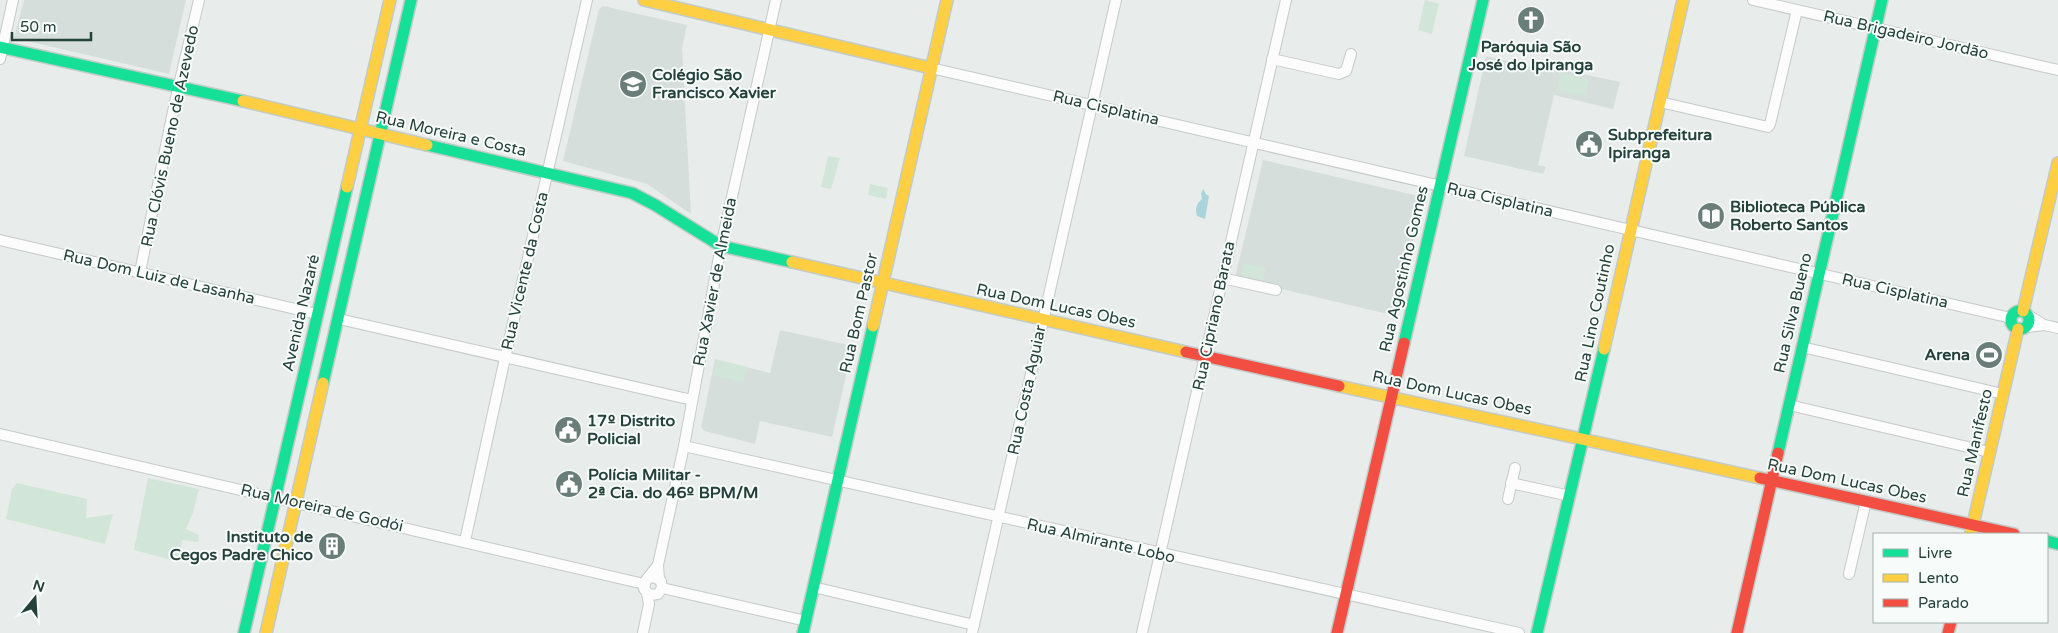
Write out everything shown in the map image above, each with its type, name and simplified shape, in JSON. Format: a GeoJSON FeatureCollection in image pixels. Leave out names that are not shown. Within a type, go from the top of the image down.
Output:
{"type":"FeatureCollection","features":[{"type":"Feature","properties":{"kind":"street"},"geometry":{"type":"LineString","coordinates":[[1,51],[13,0]]}},
{"type":"Feature","properties":{"kind":"street","name":"Rua Clóvis Bueno de Azevedo"},"geometry":{"type":"LineString","coordinates":[[140,272],[178,86],[199,0]]}},
{"type":"Feature","properties":{"kind":"street","name":"Avenida Nazaré"},"geometry":{"type":"LineString","coordinates":[[244,633],[390,0]]}},
{"type":"Feature","properties":{"kind":"street"},"geometry":{"type":"LineString","coordinates":[[266,633],[411,0]]}},
{"type":"Feature","properties":{"kind":"street","name":"Rua Vicente da Costa"},"geometry":{"type":"LineString","coordinates":[[465,542],[505,358],[588,0]]}},
{"type":"Feature","properties":{"kind":"street"},"geometry":{"type":"LineString","coordinates":[[644,0],[931,68]]}},
{"type":"Feature","properties":{"kind":"street","name":"Rua Xavier de Almeida"},"geometry":{"type":"LineString","coordinates":[[643,633],[684,446],[722,246],[776,0]]}},
{"type":"Feature","properties":{"kind":"street","name":"Rua Bom Pastor"},"geometry":{"type":"LineString","coordinates":[[803,633],[947,0]]}},
{"type":"Feature","properties":{"kind":"street","name":"Rua Costa Aguiar"},"geometry":{"type":"LineString","coordinates":[[973,629],[1116,0]]}},
{"type":"Feature","properties":{"kind":"street","name":"Rua Cipriano Barata"},"geometry":{"type":"LineString","coordinates":[[1142,633],[1286,0]]}},
{"type":"Feature","properties":{"kind":"street","name":"Rua Agostinho Gomes"},"geometry":{"type":"LineString","coordinates":[[1337,633],[1393,398],[1483,0]]}},
{"type":"Feature","properties":{"kind":"street","name":"Rua Lino Coutinho"},"geometry":{"type":"LineString","coordinates":[[1537,633],[1584,438],[1683,0]]}},
{"type":"Feature","properties":{"kind":"street","name":"Rua Brigadeiro Jordão"},"geometry":{"type":"LineString","coordinates":[[1753,0],[2058,70]]}},
{"type":"Feature","properties":{"kind":"street","name":"Rua Silva Bueno"},"geometry":{"type":"LineString","coordinates":[[1736,633],[1882,0]]}},
{"type":"Feature","properties":{"kind":"street"},"geometry":{"type":"LineString","coordinates":[[1660,102],[1768,126],[1796,10]]}},
{"type":"Feature","properties":{"kind":"street","name":"Rua Moreira e Costa"},"geometry":{"type":"LineString","coordinates":[[1,51],[178,86],[632,193],[660,206],[704,237],[722,246],[882,284]]}},
{"type":"Feature","properties":{"kind":"street"},"geometry":{"type":"LineString","coordinates":[[1272,59],[1339,74],[1346,71],[1351,54]]}},
{"type":"Feature","properties":{"kind":"street","name":"Rua Cisplatina"},"geometry":{"type":"LineString","coordinates":[[931,68],[2011,318]]}},
{"type":"Feature","properties":{"kind":"street","name":"Rua Manifesto"},"geometry":{"type":"LineString","coordinates":[[1972,530],[2003,394],[2024,320],[2058,163]]}},
{"type":"Feature","properties":{"kind":"street","name":"Rua Dom Luiz de Lasanha"},"geometry":{"type":"LineString","coordinates":[[0,240],[317,314]]}},
{"type":"Feature","properties":{"kind":"street"},"geometry":{"type":"LineString","coordinates":[[1222,278],[1276,290]]}},
{"type":"Feature","properties":{"kind":"street","name":"Rua Dom Lucas Obes"},"geometry":{"type":"LineString","coordinates":[[882,284],[1866,501],[1972,530],[2004,533]]}},
{"type":"Feature","properties":{"kind":"street"},"geometry":{"type":"LineString","coordinates":[[2011,318],[2012,324],[2024,320],[2058,328]]}},
{"type":"Feature","properties":{"kind":"street"},"geometry":{"type":"LineString","coordinates":[[339,319],[692,400]]}},
{"type":"Feature","properties":{"kind":"street"},"geometry":{"type":"LineString","coordinates":[[1802,347],[2003,394]]}},
{"type":"Feature","properties":{"kind":"street"},"geometry":{"type":"LineString","coordinates":[[1788,405],[1989,452]]}},
{"type":"Feature","properties":{"kind":"street","name":"Rua Moreira de Godói"},"geometry":{"type":"LineString","coordinates":[[0,434],[806,621]]}},
{"type":"Feature","properties":{"kind":"street","name":"Rua Almirante Lobo"},"geometry":{"type":"LineString","coordinates":[[684,446],[1519,633]]}},
{"type":"Feature","properties":{"kind":"street"},"geometry":{"type":"LineString","coordinates":[[1508,499],[1515,468]]}},
{"type":"Feature","properties":{"kind":"street"},"geometry":{"type":"LineString","coordinates":[[1512,483],[1570,496]]}},
{"type":"Feature","properties":{"kind":"street"},"geometry":{"type":"LineString","coordinates":[[1849,574],[1866,501]]}},
{"type":"Feature","properties":{"kind":"street"},"geometry":{"type":"LineString","coordinates":[[813,587],[973,629]]}},
{"type":"Feature","properties":{"kind":"shaded area"},"geometry":{"type":"Polygon","coordinates":[[[24,0],[186,0],[169,74],[14,38],[24,0]]]}},
{"type":"Feature","properties":{"kind":"shaded area","name":"Colégio São Francisco Xavier"},"geometry":{"type":"Polygon","coordinates":[[[603,6],[687,25],[682,48],[691,214],[647,184],[563,161],[599,9],[603,6]]]}},
{"type":"Feature","properties":{"kind":"shaded area"},"geometry":{"type":"Polygon","coordinates":[[[1486,56],[1553,72],[1554,74],[1555,68],[1620,82],[1613,109],[1554,95],[1538,165],[1546,167],[1543,174],[1464,156],[1486,56]]]}},
{"type":"Feature","properties":{"kind":"shaded area"},"geometry":{"type":"Polygon","coordinates":[[[1263,160],[1423,197],[1396,316],[1235,278],[1263,160]]]}},
{"type":"Feature","properties":{"kind":"shaded area"},"geometry":{"type":"Polygon","coordinates":[[[780,330],[853,346],[832,437],[760,421],[755,444],[705,431],[701,428],[715,359],[770,373],[780,330]]]}},
{"type":"Feature","properties":{"kind":"green space"},"geometry":{"type":"Polygon","coordinates":[[[1425,0],[1439,4],[1432,34],[1418,30],[1425,0]]]}},
{"type":"Feature","properties":{"kind":"green space"},"geometry":{"type":"Polygon","coordinates":[[[1561,73],[1589,80],[1585,96],[1557,90],[1561,73]]]}},
{"type":"Feature","properties":{"kind":"green space"},"geometry":{"type":"Polygon","coordinates":[[[828,156],[840,158],[831,189],[821,187],[828,156]]]}},
{"type":"Feature","properties":{"kind":"green space"},"geometry":{"type":"Polygon","coordinates":[[[870,184],[888,188],[886,199],[868,195],[870,184]]]}},
{"type":"Feature","properties":{"kind":"green space"},"geometry":{"type":"Polygon","coordinates":[[[1244,263],[1266,268],[1263,280],[1241,275],[1244,263]]]}},
{"type":"Feature","properties":{"kind":"green space"},"geometry":{"type":"Polygon","coordinates":[[[717,360],[747,367],[743,382],[713,375],[717,360]]]}},
{"type":"Feature","properties":{"kind":"green space"},"geometry":{"type":"Polygon","coordinates":[[[148,478],[199,489],[193,513],[186,529],[199,535],[198,542],[182,540],[179,562],[134,550],[148,478]]]}},
{"type":"Feature","properties":{"kind":"green space"},"geometry":{"type":"Polygon","coordinates":[[[17,483],[87,499],[86,518],[113,514],[105,544],[6,519],[12,489],[17,483]]]}},
{"type":"Feature","properties":{"kind":"water"},"geometry":{"type":"Polygon","coordinates":[[[1203,189],[1209,196],[1205,219],[1197,216],[1196,211],[1197,205],[1202,199],[1203,189]]]}},
{"type":"Feature","properties":{"kind":"traffic: fast"},"geometry":{"type":"LineString","coordinates":[[323,383],[411,0]]}},
{"type":"Feature","properties":{"kind":"traffic: fast"},"geometry":{"type":"LineString","coordinates":[[1404,343],[1483,0]]}},
{"type":"Feature","properties":{"kind":"traffic: fast"},"geometry":{"type":"LineString","coordinates":[[1778,453],[1882,0]]}},
{"type":"Feature","properties":{"kind":"traffic: fast"},"geometry":{"type":"LineString","coordinates":[[0,47],[243,101]]}},
{"type":"Feature","properties":{"kind":"traffic: fast"},"geometry":{"type":"LineString","coordinates":[[427,145],[632,193],[721,246],[792,262]]}},
{"type":"Feature","properties":{"kind":"traffic: fast"},"geometry":{"type":"LineString","coordinates":[[244,633],[347,187]]}},
{"type":"Feature","properties":{"kind":"traffic: fast"},"geometry":{"type":"LineString","coordinates":[[2016,311],[2024,311],[2029,316],[2029,320],[2027,327],[2016,329],[2011,324],[2011,316],[2016,311]]}},
{"type":"Feature","properties":{"kind":"traffic: fast"},"geometry":{"type":"LineString","coordinates":[[803,633],[873,326]]}},
{"type":"Feature","properties":{"kind":"traffic: fast"},"geometry":{"type":"LineString","coordinates":[[1537,633],[1604,349]]}},
{"type":"Feature","properties":{"kind":"traffic: fast"},"geometry":{"type":"LineString","coordinates":[[2048,541],[2058,544]]}},
{"type":"Feature","properties":{"kind":"traffic: slow"},"geometry":{"type":"LineString","coordinates":[[347,187],[390,0]]}},
{"type":"Feature","properties":{"kind":"traffic: slow"},"geometry":{"type":"LineString","coordinates":[[644,0],[931,68]]}},
{"type":"Feature","properties":{"kind":"traffic: slow"},"geometry":{"type":"LineString","coordinates":[[873,326],[947,0]]}},
{"type":"Feature","properties":{"kind":"traffic: slow"},"geometry":{"type":"LineString","coordinates":[[1604,349],[1683,0]]}},
{"type":"Feature","properties":{"kind":"traffic: slow"},"geometry":{"type":"LineString","coordinates":[[243,101],[427,145]]}},
{"type":"Feature","properties":{"kind":"traffic: slow"},"geometry":{"type":"LineString","coordinates":[[2023,311],[2058,163]]}},
{"type":"Feature","properties":{"kind":"traffic: slow"},"geometry":{"type":"LineString","coordinates":[[792,262],[1186,352]]}},
{"type":"Feature","properties":{"kind":"traffic: slow"},"geometry":{"type":"LineString","coordinates":[[1971,533],[2018,329]]}},
{"type":"Feature","properties":{"kind":"traffic: slow"},"geometry":{"type":"LineString","coordinates":[[266,633],[323,383]]}},
{"type":"Feature","properties":{"kind":"traffic: slow"},"geometry":{"type":"LineString","coordinates":[[1339,386],[1760,478]]}},
{"type":"Feature","properties":{"kind":"traffic: jam"},"geometry":{"type":"LineString","coordinates":[[1337,633],[1404,343]]}},
{"type":"Feature","properties":{"kind":"traffic: jam"},"geometry":{"type":"LineString","coordinates":[[1186,352],[1339,386]]}},
{"type":"Feature","properties":{"kind":"traffic: jam"},"geometry":{"type":"LineString","coordinates":[[1737,633],[1778,453]]}},
{"type":"Feature","properties":{"kind":"traffic: jam"},"geometry":{"type":"LineString","coordinates":[[1760,478],[2009,533]]}},
{"type":"Feature","properties":{"kind":"traffic: jam"},"geometry":{"type":"LineString","coordinates":[[1948,633],[1951,623]]}},
{"type":"Feature","properties":{"kind":"place","name":"Paróquia São José do Ipiranga"},"geometry":{"type":"Point","coordinates":[1531,20]}},
{"type":"Feature","properties":{"kind":"place","name":"Colégio São Francisco Xavier"},"geometry":{"type":"Point","coordinates":[633,84]}},
{"type":"Feature","properties":{"kind":"place","name":"Subprefeitura Ipiranga"},"geometry":{"type":"Point","coordinates":[1589,144]}},
{"type":"Feature","properties":{"kind":"place","name":"Biblioteca Pública Roberto Santos"},"geometry":{"type":"Point","coordinates":[1711,216]}},
{"type":"Feature","properties":{"kind":"place","name":"Arena"},"geometry":{"type":"Point","coordinates":[1989,355]}},
{"type":"Feature","properties":{"kind":"place","name":"17º Distrito Policial"},"geometry":{"type":"Point","coordinates":[568,430]}},
{"type":"Feature","properties":{"kind":"place","name":"Polícia Militar - 2ª Cia. do 46º BPM/M"},"geometry":{"type":"Point","coordinates":[569,484]}},
{"type":"Feature","properties":{"kind":"place","name":"Instituto de Cegos Padre Chico"},"geometry":{"type":"Point","coordinates":[332,546]}}]}
